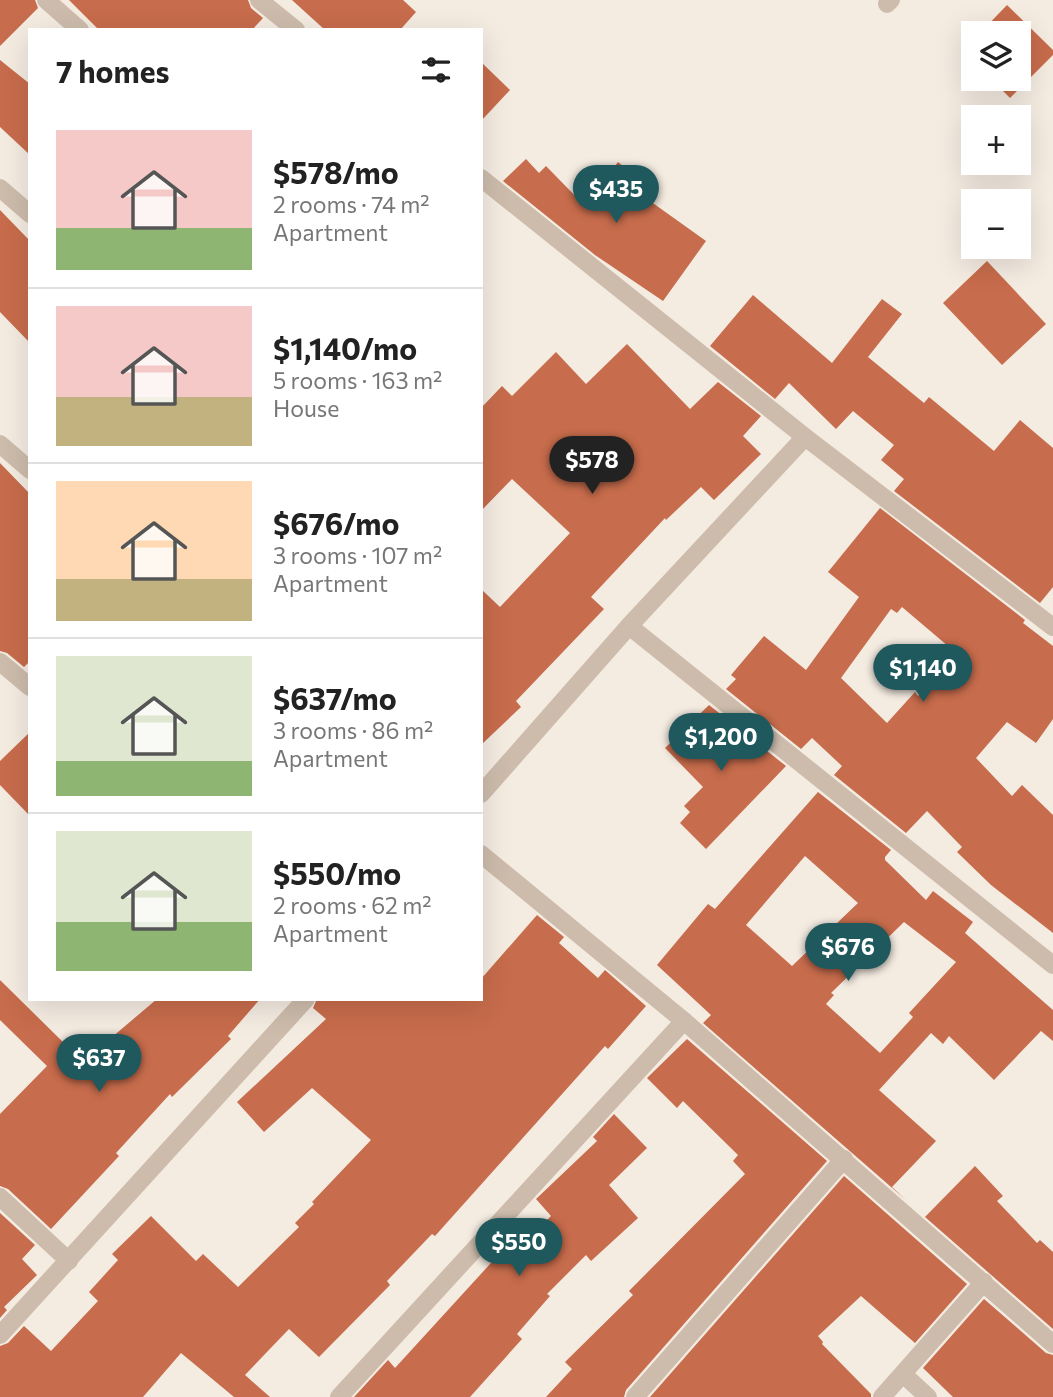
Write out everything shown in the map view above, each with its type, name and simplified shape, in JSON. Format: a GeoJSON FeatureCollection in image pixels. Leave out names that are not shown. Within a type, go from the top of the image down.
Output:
{"type":"FeatureCollection","features":[{"type":"Feature","properties":{"kind":"street"},"geometry":{"type":"LineString","coordinates":[[46,0],[78,28]]}},
{"type":"Feature","properties":{"kind":"street"},"geometry":{"type":"LineString","coordinates":[[259,0],[294,28]]}},
{"type":"Feature","properties":{"kind":"street"},"geometry":{"type":"LineString","coordinates":[[483,180],[805,437],[1053,627]]}},
{"type":"Feature","properties":{"kind":"street"},"geometry":{"type":"LineString","coordinates":[[0,188],[28,212]]}},
{"type":"Feature","properties":{"kind":"street"},"geometry":{"type":"LineString","coordinates":[[483,792],[629,626],[805,437]]}},
{"type":"Feature","properties":{"kind":"street"},"geometry":{"type":"LineString","coordinates":[[0,444],[28,468]]}},
{"type":"Feature","properties":{"kind":"street"},"geometry":{"type":"LineString","coordinates":[[629,626],[1053,965]]}},
{"type":"Feature","properties":{"kind":"street"},"geometry":{"type":"LineString","coordinates":[[0,662],[28,685]]}},
{"type":"Feature","properties":{"kind":"street"},"geometry":{"type":"LineString","coordinates":[[483,856],[684,1021],[1053,1344]]}},
{"type":"Feature","properties":{"kind":"street"},"geometry":{"type":"LineString","coordinates":[[0,1335],[304,1001]]}},
{"type":"Feature","properties":{"kind":"street"},"geometry":{"type":"LineString","coordinates":[[339,1397],[684,1021]]}},
{"type":"Feature","properties":{"kind":"street"},"geometry":{"type":"LineString","coordinates":[[635,1397],[844,1159]]}},
{"type":"Feature","properties":{"kind":"street"},"geometry":{"type":"LineString","coordinates":[[0,1197],[69,1261]]}},
{"type":"Feature","properties":{"kind":"street"},"geometry":{"type":"LineString","coordinates":[[882,1397],[984,1282]]}},
{"type":"Feature","properties":{"kind":"street"},"geometry":{"type":"LineString","coordinates":[[903,1374],[928,1397]]}},
{"type":"Feature","properties":{"kind":"building"},"geometry":{"type":"Polygon","coordinates":[[[0,0],[35,0],[38,8],[0,46],[0,0]]]}},
{"type":"Feature","properties":{"kind":"building"},"geometry":{"type":"Polygon","coordinates":[[[69,0],[248,0],[251,8],[263,18],[254,28],[97,28],[69,0]]]}},
{"type":"Feature","properties":{"kind":"building"},"geometry":{"type":"Polygon","coordinates":[[[292,0],[403,0],[416,12],[402,28],[323,28],[292,0]]]}},
{"type":"Feature","properties":{"kind":"building"},"geometry":{"type":"Polygon","coordinates":[[[1007,5],[1023,21],[992,21],[1007,5]]]}},
{"type":"Feature","properties":{"kind":"building"},"geometry":{"type":"Polygon","coordinates":[[[1031,28],[1053,50],[1053,55],[1031,77],[1031,28]]]}},
{"type":"Feature","properties":{"kind":"building"},"geometry":{"type":"Polygon","coordinates":[[[0,60],[28,82],[28,153],[0,127],[0,60]]]}},
{"type":"Feature","properties":{"kind":"building"},"geometry":{"type":"Polygon","coordinates":[[[483,64],[510,90],[483,119],[483,64]]]}},
{"type":"Feature","properties":{"kind":"building"},"geometry":{"type":"Polygon","coordinates":[[[1003,91],[1017,91],[1010,98],[1003,91]]]}},
{"type":"Feature","properties":{"kind":"building"},"geometry":{"type":"Polygon","coordinates":[[[526,159],[539,173],[546,166],[584,205],[618,162],[650,188],[643,196],[706,241],[663,301],[595,255],[503,181],[526,159]]]}},
{"type":"Feature","properties":{"kind":"building"},"geometry":{"type":"Polygon","coordinates":[[[0,210],[28,239],[28,341],[0,312],[0,210]]]}},
{"type":"Feature","properties":{"kind":"building"},"geometry":{"type":"Polygon","coordinates":[[[987,261],[1046,324],[1002,365],[943,303],[987,261]]]}},
{"type":"Feature","properties":{"kind":"building"},"geometry":{"type":"Polygon","coordinates":[[[753,295],[832,363],[882,299],[902,314],[868,357],[924,403],[929,397],[994,451],[1020,420],[1053,448],[1053,587],[1040,603],[894,491],[904,479],[881,460],[894,445],[853,411],[836,429],[789,383],[775,399],[710,346],[753,295]]]}},
{"type":"Feature","properties":{"kind":"building"},"geometry":{"type":"Polygon","coordinates":[[[627,344],[690,409],[718,382],[761,416],[743,436],[761,454],[714,500],[701,487],[666,520],[665,518],[591,597],[604,609],[516,701],[521,707],[483,743],[483,591],[500,607],[570,533],[512,479],[483,509],[483,406],[502,386],[512,396],[556,352],[586,384],[627,344]]]}},
{"type":"Feature","properties":{"kind":"building"},"geometry":{"type":"Polygon","coordinates":[[[0,463],[28,492],[28,663],[24,667],[7,653],[0,651],[0,463]]]}},
{"type":"Feature","properties":{"kind":"building"},"geometry":{"type":"Polygon","coordinates":[[[880,508],[1025,620],[1023,623],[1053,646],[1053,719],[1036,743],[1007,722],[976,758],[1012,796],[1022,785],[1053,815],[1053,933],[991,885],[957,852],[962,847],[927,811],[906,833],[834,775],[842,766],[812,738],[801,749],[726,689],[736,679],[731,675],[764,636],[806,670],[859,597],[828,572],[880,508]],[[902,607],[897,613],[891,609],[841,678],[887,723],[915,692],[918,696],[955,652],[902,607]]]}},
{"type":"Feature","properties":{"kind":"building"},"geometry":{"type":"Polygon","coordinates":[[[709,705],[786,766],[706,849],[680,823],[690,812],[684,806],[703,787],[665,748],[709,705]]]}},
{"type":"Feature","properties":{"kind":"building"},"geometry":{"type":"Polygon","coordinates":[[[28,734],[28,814],[0,785],[0,761],[28,734]]]}},
{"type":"Feature","properties":{"kind":"building"},"geometry":{"type":"Polygon","coordinates":[[[818,792],[891,850],[885,860],[926,900],[933,891],[973,922],[965,933],[1053,1010],[1053,1041],[1041,1031],[994,1080],[949,1036],[943,1044],[931,1033],[879,1090],[936,1141],[892,1187],[906,1200],[703,1023],[711,1015],[657,965],[708,904],[715,909],[818,792]],[[805,856],[746,925],[792,966],[858,903],[805,856]],[[904,922],[831,993],[834,995],[826,1004],[880,1053],[913,1017],[909,1013],[956,962],[904,922]]]}},
{"type":"Feature","properties":{"kind":"building"},"geometry":{"type":"Polygon","coordinates":[[[537,915],[564,937],[559,943],[598,978],[605,970],[646,1006],[608,1049],[605,1046],[435,1236],[432,1234],[387,1281],[390,1285],[319,1357],[289,1329],[245,1375],[270,1397],[234,1397],[181,1353],[143,1397],[0,1397],[0,1346],[8,1343],[24,1326],[51,1351],[98,1301],[89,1292],[118,1260],[112,1254],[151,1216],[196,1261],[203,1254],[238,1287],[299,1227],[295,1223],[314,1204],[312,1202],[371,1140],[312,1088],[264,1132],[237,1102],[326,1019],[313,1008],[316,1001],[483,1001],[483,977],[537,915]]]}},
{"type":"Feature","properties":{"kind":"building"},"geometry":{"type":"Polygon","coordinates":[[[0,980],[66,1045],[73,1037],[92,1054],[155,1001],[258,1001],[228,1036],[231,1039],[172,1097],[170,1094],[116,1153],[119,1156],[51,1229],[8,1189],[0,1186],[0,1114],[47,1066],[0,1020],[0,980]]]}},
{"type":"Feature","properties":{"kind":"building"},"geometry":{"type":"Polygon","coordinates":[[[687,1039],[827,1161],[626,1390],[624,1397],[546,1397],[572,1369],[565,1362],[633,1295],[629,1291],[745,1174],[733,1161],[738,1155],[683,1101],[677,1108],[647,1078],[687,1039]]]}},
{"type":"Feature","properties":{"kind":"building"},"geometry":{"type":"Polygon","coordinates":[[[614,1114],[647,1148],[609,1185],[638,1218],[591,1261],[586,1255],[547,1294],[550,1296],[517,1334],[522,1339],[470,1397],[354,1397],[388,1360],[395,1368],[501,1252],[508,1259],[551,1216],[536,1199],[597,1141],[593,1137],[614,1114]]]}},
{"type":"Feature","properties":{"kind":"building"},"geometry":{"type":"Polygon","coordinates":[[[975,1166],[1003,1196],[997,1201],[1037,1243],[1040,1240],[1053,1252],[1053,1329],[925,1217],[975,1166]]]}},
{"type":"Feature","properties":{"kind":"building"},"geometry":{"type":"Polygon","coordinates":[[[844,1176],[967,1284],[915,1343],[861,1296],[818,1336],[822,1344],[871,1397],[650,1397],[844,1176]]]}},
{"type":"Feature","properties":{"kind":"building"},"geometry":{"type":"Polygon","coordinates":[[[0,1213],[35,1245],[22,1259],[37,1275],[4,1307],[7,1310],[0,1318],[0,1213]]]}},
{"type":"Feature","properties":{"kind":"building"},"geometry":{"type":"Polygon","coordinates":[[[984,1299],[1046,1353],[1053,1355],[1053,1397],[953,1397],[923,1368],[984,1299]]]}}]}
